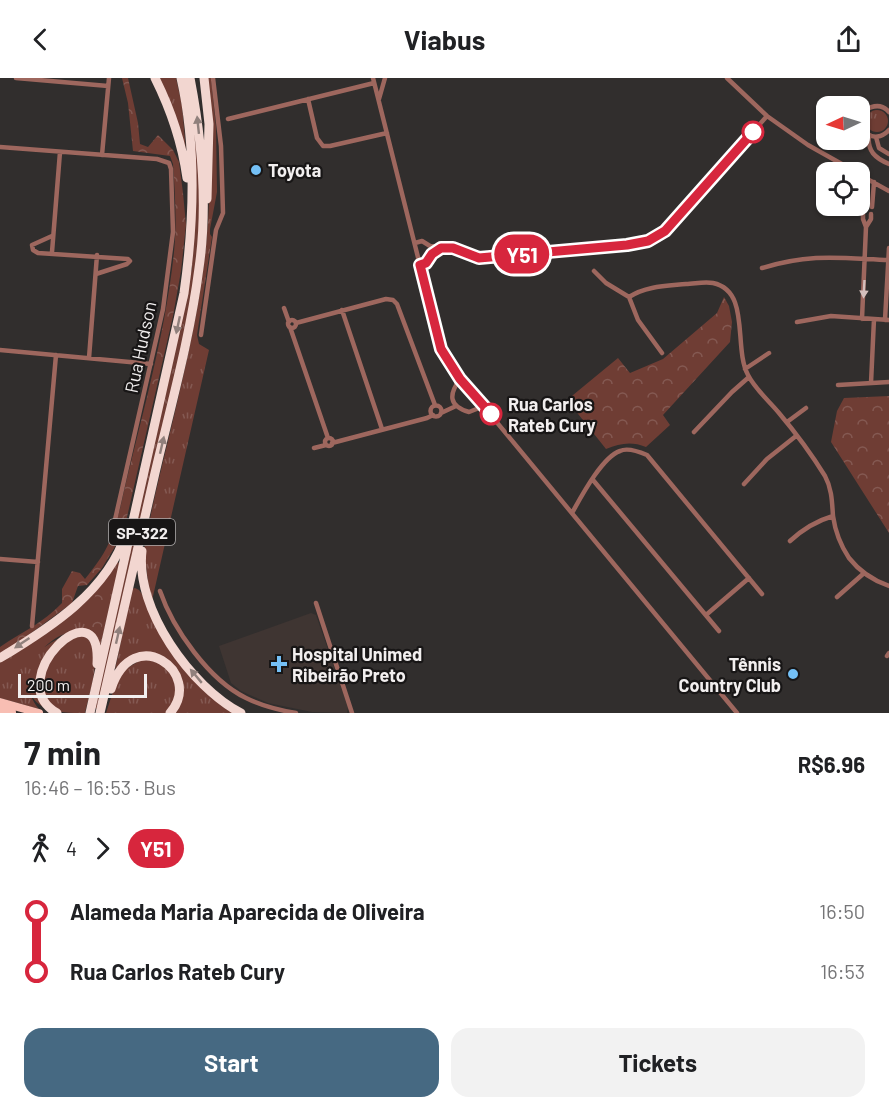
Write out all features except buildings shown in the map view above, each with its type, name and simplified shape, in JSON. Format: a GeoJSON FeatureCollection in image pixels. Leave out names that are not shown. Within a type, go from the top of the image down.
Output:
{"type":"FeatureCollection","features":[{"type":"Feature","properties":{"kind":"highway"},"geometry":{"type":"LineString","coordinates":[[155,78],[169,107],[180,141],[188,189],[191,229]]}},
{"type":"Feature","properties":{"kind":"highway","name":"SP-322"},"geometry":{"type":"LineString","coordinates":[[96,713],[93,701],[183,302],[191,229],[190,148],[181,78]]}},
{"type":"Feature","properties":{"kind":"highway","name":"SP-322"},"geometry":{"type":"LineString","coordinates":[[96,713],[186,341],[200,267],[202,168],[197,113],[190,78]]}},
{"type":"Feature","properties":{"kind":"highway"},"geometry":{"type":"LineString","coordinates":[[200,267],[209,183],[209,124],[204,78]]}},
{"type":"Feature","properties":{"kind":"highway"},"geometry":{"type":"LineString","coordinates":[[0,658],[69,611],[98,583],[123,542],[142,485]]}},
{"type":"Feature","properties":{"kind":"highway"},"geometry":{"type":"LineString","coordinates":[[152,486],[141,559],[149,606],[167,639],[197,677],[214,694],[241,713]]}},
{"type":"Feature","properties":{"kind":"highway"},"geometry":{"type":"LineString","coordinates":[[46,643],[63,634],[74,632],[83,633],[92,640],[98,656],[93,701]]}},
{"type":"Feature","properties":{"kind":"highway"},"geometry":{"type":"LineString","coordinates":[[96,713],[120,668],[130,660],[144,656],[163,661],[176,675],[179,683],[179,697],[170,713]]}},
{"type":"Feature","properties":{"kind":"highway"},"geometry":{"type":"LineString","coordinates":[[33,701],[57,713]]}},
{"type":"Feature","properties":{"kind":"highway"},"geometry":{"type":"LineString","coordinates":[[0,702],[39,713]]}},
{"type":"Feature","properties":{"kind":"highway"},"geometry":{"type":"LineString","coordinates":[[0,710],[12,713]]}},
{"type":"Feature","properties":{"kind":"street"},"geometry":{"type":"LineString","coordinates":[[16,78],[108,86]]}},
{"type":"Feature","properties":{"kind":"street"},"geometry":{"type":"LineString","coordinates":[[91,84],[95,78]]}},
{"type":"Feature","properties":{"kind":"street"},"geometry":{"type":"LineString","coordinates":[[0,147],[102,155],[109,78]]}},
{"type":"Feature","properties":{"kind":"street"},"geometry":{"type":"LineString","coordinates":[[201,336],[216,230],[223,213],[221,146],[213,78]]}},
{"type":"Feature","properties":{"kind":"street"},"geometry":{"type":"LineString","coordinates":[[379,100],[385,78]]}},
{"type":"Feature","properties":{"kind":"street"},"geometry":{"type":"LineString","coordinates":[[727,78],[767,116],[808,145],[837,162]]}},
{"type":"Feature","properties":{"kind":"street"},"geometry":{"type":"LineString","coordinates":[[228,119],[374,80],[441,349],[460,379],[737,713]]}},
{"type":"Feature","properties":{"kind":"street"},"geometry":{"type":"LineString","coordinates":[[308,99],[318,140],[323,146],[330,147],[387,133]]}},
{"type":"Feature","properties":{"kind":"street"},"geometry":{"type":"LineString","coordinates":[[870,108],[882,107],[889,102]]}},
{"type":"Feature","properties":{"kind":"street"},"geometry":{"type":"LineString","coordinates":[[882,107],[889,112]]}},
{"type":"Feature","properties":{"kind":"street"},"geometry":{"type":"LineString","coordinates":[[415,243],[422,241],[430,246],[453,248],[479,258],[627,245],[648,241],[665,231],[767,116]]}},
{"type":"Feature","properties":{"kind":"street"},"geometry":{"type":"LineString","coordinates":[[870,135],[882,136],[889,130]]}},
{"type":"Feature","properties":{"kind":"street"},"geometry":{"type":"LineString","coordinates":[[876,137],[880,150],[889,154]]}},
{"type":"Feature","properties":{"kind":"street"},"geometry":{"type":"LineString","coordinates":[[870,148],[876,159],[889,164]]}},
{"type":"Feature","properties":{"kind":"street"},"geometry":{"type":"LineString","coordinates":[[876,159],[880,150]]}},
{"type":"Feature","properties":{"kind":"street"},"geometry":{"type":"LineString","coordinates":[[52,252],[60,152]]}},
{"type":"Feature","properties":{"kind":"street","name":"Rua Hudson"},"geometry":{"type":"LineString","coordinates":[[102,155],[157,159],[169,163],[173,232],[170,268],[151,364],[111,533]]}},
{"type":"Feature","properties":{"kind":"street"},"geometry":{"type":"LineString","coordinates":[[870,180],[889,191]]}},
{"type":"Feature","properties":{"kind":"street"},"geometry":{"type":"LineString","coordinates":[[872,207],[874,182]]}},
{"type":"Feature","properties":{"kind":"street"},"geometry":{"type":"LineString","coordinates":[[862,319],[866,227],[871,214]]}},
{"type":"Feature","properties":{"kind":"street"},"geometry":{"type":"LineString","coordinates":[[863,216],[866,227]]}},
{"type":"Feature","properties":{"kind":"street"},"geometry":{"type":"LineString","coordinates":[[52,236],[32,245],[33,250],[38,253],[128,258],[130,261],[128,264],[96,274]]}},
{"type":"Feature","properties":{"kind":"street"},"geometry":{"type":"LineString","coordinates":[[430,246],[432,254]]}},
{"type":"Feature","properties":{"kind":"street"},"geometry":{"type":"LineString","coordinates":[[420,265],[426,263],[432,254],[441,248]]}},
{"type":"Feature","properties":{"kind":"street"},"geometry":{"type":"LineString","coordinates":[[797,322],[831,316],[887,320],[889,248]]}},
{"type":"Feature","properties":{"kind":"street"},"geometry":{"type":"LineString","coordinates":[[88,358],[97,255]]}},
{"type":"Feature","properties":{"kind":"street"},"geometry":{"type":"LineString","coordinates":[[762,268],[813,257],[839,256],[889,260]]}},
{"type":"Feature","properties":{"kind":"street"},"geometry":{"type":"LineString","coordinates":[[594,271],[606,283],[629,297],[638,320],[662,353]]}},
{"type":"Feature","properties":{"kind":"street"},"geometry":{"type":"LineString","coordinates":[[629,297],[639,290],[659,287],[699,283],[712,283],[722,287],[736,303],[741,358],[745,369],[749,377],[787,422],[826,478],[833,498],[833,516],[837,535],[848,556],[863,574],[889,586]]}},
{"type":"Feature","properties":{"kind":"street"},"geometry":{"type":"LineString","coordinates":[[290,325],[293,320],[296,323],[386,299],[393,300],[397,304],[441,413]]}},
{"type":"Feature","properties":{"kind":"street"},"geometry":{"type":"LineString","coordinates":[[284,308],[328,438],[332,439],[332,443]]}},
{"type":"Feature","properties":{"kind":"street"},"geometry":{"type":"LineString","coordinates":[[342,310],[382,429]]}},
{"type":"Feature","properties":{"kind":"street"},"geometry":{"type":"LineString","coordinates":[[871,383],[874,319]]}},
{"type":"Feature","properties":{"kind":"street"},"geometry":{"type":"LineString","coordinates":[[0,350],[151,364]]}},
{"type":"Feature","properties":{"kind":"street"},"geometry":{"type":"LineString","coordinates":[[745,369],[769,353]]}},
{"type":"Feature","properties":{"kind":"street"},"geometry":{"type":"LineString","coordinates":[[33,626],[56,355]]}},
{"type":"Feature","properties":{"kind":"street"},"geometry":{"type":"LineString","coordinates":[[694,432],[749,377]]}},
{"type":"Feature","properties":{"kind":"street"},"geometry":{"type":"LineString","coordinates":[[460,379],[453,389],[453,400],[456,406],[469,412],[484,406]]}},
{"type":"Feature","properties":{"kind":"street"},"geometry":{"type":"LineString","coordinates":[[838,385],[889,382]]}},
{"type":"Feature","properties":{"kind":"street"},"geometry":{"type":"LineString","coordinates":[[433,415],[431,409],[453,400]]}},
{"type":"Feature","properties":{"kind":"street"},"geometry":{"type":"LineString","coordinates":[[314,448],[330,446],[332,443],[433,415],[437,416],[456,406]]}},
{"type":"Feature","properties":{"kind":"street"},"geometry":{"type":"LineString","coordinates":[[787,422],[806,408]]}},
{"type":"Feature","properties":{"kind":"street"},"geometry":{"type":"LineString","coordinates":[[744,484],[767,459],[796,436]]}},
{"type":"Feature","properties":{"kind":"street"},"geometry":{"type":"LineString","coordinates":[[326,445],[325,440],[328,438]]}},
{"type":"Feature","properties":{"kind":"street"},"geometry":{"type":"LineString","coordinates":[[572,513],[593,480],[596,471],[620,450],[630,450],[647,455],[762,594]]}},
{"type":"Feature","properties":{"kind":"street"},"geometry":{"type":"LineString","coordinates":[[593,480],[719,630]]}},
{"type":"Feature","properties":{"kind":"street"},"geometry":{"type":"LineString","coordinates":[[790,541],[818,521],[833,516]]}},
{"type":"Feature","properties":{"kind":"street"},"geometry":{"type":"LineString","coordinates":[[0,559],[38,562]]}},
{"type":"Feature","properties":{"kind":"street"},"geometry":{"type":"LineString","coordinates":[[837,597],[863,574]]}},
{"type":"Feature","properties":{"kind":"street"},"geometry":{"type":"LineString","coordinates":[[706,615],[749,578]]}},
{"type":"Feature","properties":{"kind":"street"},"geometry":{"type":"LineString","coordinates":[[160,591],[166,608],[181,633],[224,685],[264,706],[296,713]]}},
{"type":"Feature","properties":{"kind":"street"},"geometry":{"type":"LineString","coordinates":[[316,603],[352,713]]}},
{"type":"Feature","properties":{"kind":"shaded area","name":"Hospital Unimed Ribeirão Preto"},"geometry":{"type":"Polygon","coordinates":[[[311,613],[316,615],[348,707],[347,713],[312,712],[268,703],[241,691],[231,683],[219,646],[311,613]]]}},
{"type":"Feature","properties":{"kind":"green space"},"geometry":{"type":"Polygon","coordinates":[[[122,78],[128,78],[140,144],[148,147],[158,135],[173,150],[179,162],[186,225],[173,316],[127,517],[116,545],[102,568],[87,585],[78,586],[72,603],[0,656],[0,647],[40,622],[62,603],[62,589],[72,571],[80,573],[85,579],[107,546],[120,509],[158,349],[170,285],[175,241],[173,164],[170,156],[133,151],[128,103],[122,78]]]}},
{"type":"Feature","properties":{"kind":"green space"},"geometry":{"type":"Polygon","coordinates":[[[158,78],[176,78],[182,105],[187,163],[158,78]]]}},
{"type":"Feature","properties":{"kind":"green space"},"geometry":{"type":"Polygon","coordinates":[[[184,78],[189,78],[200,187],[199,246],[191,308],[98,709],[95,708],[192,268],[184,78]]]}},
{"type":"Feature","properties":{"kind":"green space"},"geometry":{"type":"Polygon","coordinates":[[[207,78],[211,78],[216,127],[217,192],[210,229],[212,237],[197,335],[199,344],[209,350],[151,605],[144,551],[146,537],[185,370],[201,286],[206,244],[209,186],[207,78]]]}},
{"type":"Feature","properties":{"kind":"green space"},"geometry":{"type":"Polygon","coordinates":[[[881,111],[887,117],[885,129],[877,132],[870,130],[870,112],[881,111]]]}},
{"type":"Feature","properties":{"kind":"green space"},"geometry":{"type":"Polygon","coordinates":[[[724,297],[729,306],[732,322],[730,342],[663,415],[670,425],[646,447],[626,444],[606,449],[567,400],[618,358],[630,373],[663,359],[717,313],[724,297]]]}},
{"type":"Feature","properties":{"kind":"green space"},"geometry":{"type":"Polygon","coordinates":[[[889,396],[889,533],[831,442],[837,411],[844,398],[889,396]]]}},
{"type":"Feature","properties":{"kind":"green space"},"geometry":{"type":"Polygon","coordinates":[[[116,562],[120,563],[100,648],[90,635],[77,631],[62,635],[48,644],[36,658],[29,674],[30,692],[39,709],[0,698],[0,660],[39,634],[116,562]]]}},
{"type":"Feature","properties":{"kind":"green space"},"geometry":{"type":"Polygon","coordinates":[[[102,587],[110,594],[100,635],[88,625],[96,592],[102,587]]]}},
{"type":"Feature","properties":{"kind":"green space"},"geometry":{"type":"Polygon","coordinates":[[[135,588],[142,594],[160,635],[234,713],[172,713],[176,709],[176,670],[137,654],[126,659],[115,669],[132,589],[135,588]]]}},
{"type":"Feature","properties":{"kind":"green space"},"geometry":{"type":"Polygon","coordinates":[[[70,634],[84,636],[91,642],[94,650],[94,672],[85,713],[59,712],[41,706],[29,691],[26,681],[30,663],[36,655],[52,642],[70,634]]]}},
{"type":"Feature","properties":{"kind":"green space"},"geometry":{"type":"Polygon","coordinates":[[[144,658],[169,667],[178,691],[168,713],[106,713],[119,673],[144,658]]]}},
{"type":"Feature","properties":{"kind":"bus line","name":"Y51"},"geometry":{"type":"LineString","coordinates":[[491,414],[447,362],[441,349],[420,265],[426,263],[432,254],[441,248],[453,248],[479,258],[627,245],[648,241],[665,231],[753,132]]}},
{"type":"Feature","properties":{"kind":"place","name":"Toyota"},"geometry":{"type":"Point","coordinates":[256,170]}},
{"type":"Feature","properties":{"kind":"place","name":"Rua Carlos Rateb Cury"},"geometry":{"type":"Point","coordinates":[491,414]}},
{"type":"Feature","properties":{"kind":"place","name":"Hospital Unimed Ribeirão Preto"},"geometry":{"type":"Point","coordinates":[279,664]}},
{"type":"Feature","properties":{"kind":"place","name":"Tênnis Country Club"},"geometry":{"type":"Point","coordinates":[793,674]}}]}
